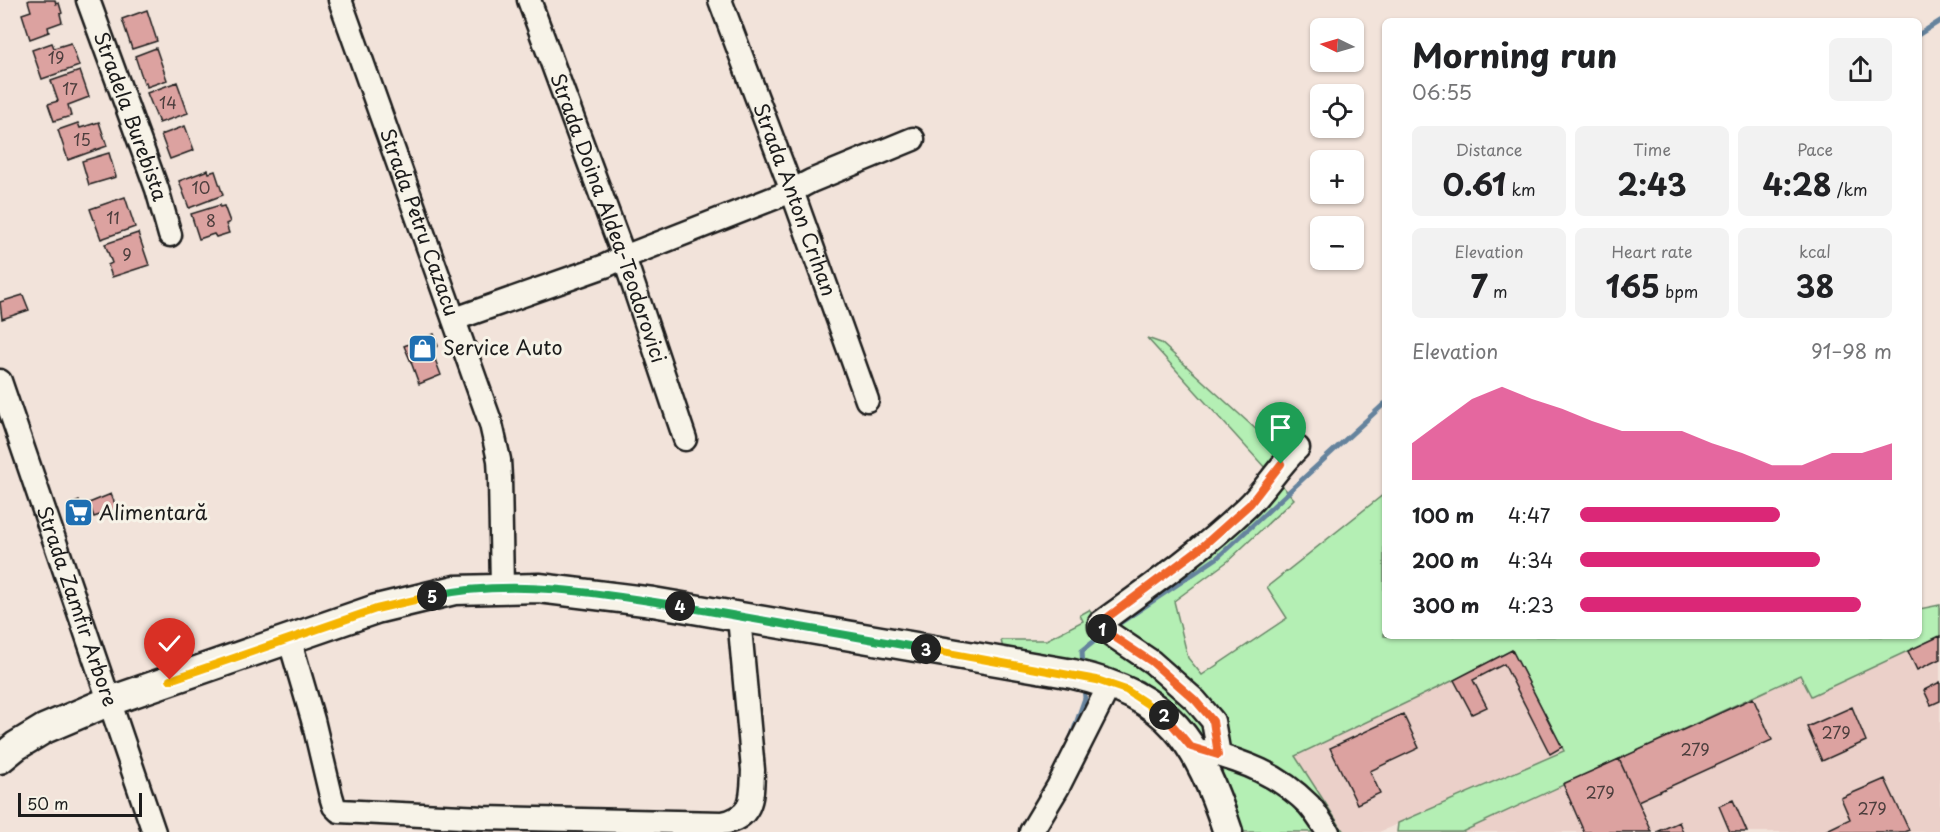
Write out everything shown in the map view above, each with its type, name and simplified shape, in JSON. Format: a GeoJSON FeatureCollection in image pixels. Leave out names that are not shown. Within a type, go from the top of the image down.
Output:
{"type":"FeatureCollection","features":[{"type":"Feature","properties":{"kind":"main road"},"geometry":{"type":"LineString","coordinates":[[0,759],[44,729],[110,701],[387,606],[455,590],[551,589],[653,602],[1093,679],[1143,699],[1161,711],[1173,723],[1199,759],[1228,832]]}},
{"type":"Feature","properties":{"kind":"street","name":"Stradela Burebista"},"geometry":{"type":"LineString","coordinates":[[88,0],[157,189],[170,235]]}},
{"type":"Feature","properties":{"kind":"street","name":"Strada Petru Cazacu"},"geometry":{"type":"LineString","coordinates":[[340,0],[485,405],[499,460],[502,588]]}},
{"type":"Feature","properties":{"kind":"street","name":"Strada Doina Aldea-Teodorovici"},"geometry":{"type":"LineString","coordinates":[[529,0],[624,257],[685,439]]}},
{"type":"Feature","properties":{"kind":"street","name":"Strada Anton Crihan"},"geometry":{"type":"LineString","coordinates":[[720,0],[867,400]]}},
{"type":"Feature","properties":{"kind":"street"},"geometry":{"type":"LineString","coordinates":[[454,319],[605,266],[913,140]]}},
{"type":"Feature","properties":{"kind":"street","name":"Strada Zamfir Arbore"},"geometry":{"type":"LineString","coordinates":[[0,381],[5,414],[110,701],[154,832]]}},
{"type":"Feature","properties":{"kind":"street"},"geometry":{"type":"LineString","coordinates":[[1218,755],[1213,721],[1195,700],[1152,662],[1108,633],[1100,623],[1203,546],[1250,504],[1281,464],[1298,448]]}},
{"type":"Feature","properties":{"kind":"street"},"geometry":{"type":"LineString","coordinates":[[289,638],[313,720],[331,796],[334,806],[339,811],[483,818],[722,823],[733,822],[743,814],[748,807],[752,793],[753,770],[739,617]]}},
{"type":"Feature","properties":{"kind":"street"},"geometry":{"type":"LineString","coordinates":[[1031,832],[1058,787],[1093,679]]}},
{"type":"Feature","properties":{"kind":"street"},"geometry":{"type":"LineString","coordinates":[[1191,747],[1264,771],[1288,786],[1310,806],[1328,832]]}},
{"type":"Feature","properties":{"kind":"shaded area"},"geometry":{"type":"Polygon","coordinates":[[[1940,636],[1940,832],[1462,832],[1800,675],[1811,696],[1940,636]]]}},
{"type":"Feature","properties":{"kind":"shaded area"},"geometry":{"type":"Polygon","coordinates":[[[1512,650],[1564,752],[1379,832],[1344,832],[1295,756],[1512,650]]]}},
{"type":"Feature","properties":{"kind":"green space"},"geometry":{"type":"Polygon","coordinates":[[[1147,338],[1161,343],[1260,433],[1283,449],[1268,470],[1294,499],[1228,561],[1174,601],[1188,658],[1202,675],[1287,618],[1267,587],[1382,496],[1382,639],[1922,639],[1922,608],[1940,605],[1940,636],[1811,696],[1800,675],[1462,832],[1397,832],[1398,823],[1564,751],[1512,650],[1295,756],[1344,832],[1333,832],[1207,744],[1181,711],[1142,681],[1094,665],[1003,649],[1001,640],[1046,640],[1083,621],[1080,615],[1089,610],[1095,618],[1248,502],[1267,470],[1147,338]]]}},
{"type":"Feature","properties":{"kind":"green space"},"geometry":{"type":"Polygon","coordinates":[[[1215,760],[1272,781],[1321,832],[1241,832],[1215,760]]]}},
{"type":"Feature","properties":{"kind":"building"},"geometry":{"type":"Polygon","coordinates":[[[55,0],[56,4],[59,3],[62,22],[48,27],[49,32],[30,39],[22,14],[31,11],[28,1],[55,0]]]}},
{"type":"Feature","properties":{"kind":"building"},"geometry":{"type":"Polygon","coordinates":[[[147,10],[157,41],[132,49],[122,19],[147,10]]]}},
{"type":"Feature","properties":{"kind":"building"},"geometry":{"type":"Polygon","coordinates":[[[52,43],[54,48],[71,43],[79,66],[42,79],[32,50],[52,43]]]}},
{"type":"Feature","properties":{"kind":"building"},"geometry":{"type":"Polygon","coordinates":[[[156,48],[167,80],[147,87],[135,56],[156,48]]]}},
{"type":"Feature","properties":{"kind":"building"},"geometry":{"type":"Polygon","coordinates":[[[80,71],[89,97],[68,105],[71,116],[54,121],[48,104],[58,101],[51,81],[80,71]]]}},
{"type":"Feature","properties":{"kind":"building"},"geometry":{"type":"Polygon","coordinates":[[[177,82],[188,113],[159,123],[147,93],[177,82]]]}},
{"type":"Feature","properties":{"kind":"building"},"geometry":{"type":"Polygon","coordinates":[[[99,122],[107,146],[68,160],[58,130],[78,123],[80,128],[99,122]]]}},
{"type":"Feature","properties":{"kind":"building"},"geometry":{"type":"Polygon","coordinates":[[[185,126],[194,150],[170,159],[161,135],[185,126]]]}},
{"type":"Feature","properties":{"kind":"building"},"geometry":{"type":"Polygon","coordinates":[[[109,153],[116,177],[89,185],[82,161],[109,153]]]}},
{"type":"Feature","properties":{"kind":"building"},"geometry":{"type":"Polygon","coordinates":[[[208,170],[209,173],[215,171],[223,195],[189,208],[179,181],[208,170]]]}},
{"type":"Feature","properties":{"kind":"building"},"geometry":{"type":"Polygon","coordinates":[[[125,197],[135,227],[101,239],[90,209],[125,197]]]}},
{"type":"Feature","properties":{"kind":"building"},"geometry":{"type":"Polygon","coordinates":[[[220,205],[220,207],[224,206],[230,222],[226,224],[229,233],[216,237],[214,234],[199,239],[191,214],[220,205]]]}},
{"type":"Feature","properties":{"kind":"building"},"geometry":{"type":"Polygon","coordinates":[[[138,233],[149,265],[112,277],[108,265],[112,263],[105,244],[138,233]]]}},
{"type":"Feature","properties":{"kind":"building"},"geometry":{"type":"Polygon","coordinates":[[[23,295],[29,310],[2,319],[0,302],[23,295]]]}},
{"type":"Feature","properties":{"kind":"building"},"geometry":{"type":"Polygon","coordinates":[[[434,334],[438,346],[433,348],[433,354],[411,362],[404,346],[434,334]]]}},
{"type":"Feature","properties":{"kind":"building"},"geometry":{"type":"Polygon","coordinates":[[[433,354],[441,375],[419,384],[411,362],[433,354]]]}},
{"type":"Feature","properties":{"kind":"building"},"geometry":{"type":"Polygon","coordinates":[[[111,494],[117,509],[94,517],[89,503],[111,494]]]}},
{"type":"Feature","properties":{"kind":"building"},"geometry":{"type":"Polygon","coordinates":[[[79,501],[85,521],[76,524],[70,505],[79,501]]]}},
{"type":"Feature","properties":{"kind":"building"},"geometry":{"type":"Polygon","coordinates":[[[1940,636],[1940,659],[1917,670],[1908,651],[1940,636]]]}},
{"type":"Feature","properties":{"kind":"building"},"geometry":{"type":"Polygon","coordinates":[[[1512,650],[1562,747],[1550,754],[1504,664],[1473,680],[1487,707],[1472,714],[1454,680],[1512,650]]]}},
{"type":"Feature","properties":{"kind":"building"},"geometry":{"type":"Polygon","coordinates":[[[1940,682],[1940,701],[1931,705],[1924,690],[1940,682]]]}},
{"type":"Feature","properties":{"kind":"building"},"geometry":{"type":"Polygon","coordinates":[[[1753,698],[1772,740],[1638,801],[1619,759],[1753,698]]]}},
{"type":"Feature","properties":{"kind":"building"},"geometry":{"type":"Polygon","coordinates":[[[1852,707],[1866,741],[1822,761],[1807,727],[1852,707]]]}},
{"type":"Feature","properties":{"kind":"building"},"geometry":{"type":"Polygon","coordinates":[[[1403,714],[1419,748],[1370,771],[1380,793],[1357,804],[1330,748],[1403,714]]]}},
{"type":"Feature","properties":{"kind":"building"},"geometry":{"type":"Polygon","coordinates":[[[1619,759],[1652,832],[1584,832],[1563,784],[1619,759]]]}},
{"type":"Feature","properties":{"kind":"building"},"geometry":{"type":"Polygon","coordinates":[[[1885,779],[1909,830],[1904,832],[1825,831],[1850,819],[1841,798],[1885,779]]]}},
{"type":"Feature","properties":{"kind":"building"},"geometry":{"type":"Polygon","coordinates":[[[1733,800],[1747,832],[1730,832],[1719,806],[1733,800]]]}},
{"type":"Feature","properties":{"kind":"building"},"geometry":{"type":"Polygon","coordinates":[[[1679,822],[1683,832],[1657,832],[1679,822]]]}},
{"type":"Feature","properties":{"kind":"waterway"},"geometry":{"type":"LineString","coordinates":[[1922,32],[1940,21]]}},
{"type":"Feature","properties":{"kind":"waterway"},"geometry":{"type":"LineString","coordinates":[[1111,629],[1217,558],[1382,406]]}},
{"type":"Feature","properties":{"kind":"waterway"},"geometry":{"type":"LineString","coordinates":[[1083,668],[1082,651],[1101,636]]}},
{"type":"Feature","properties":{"kind":"waterway"},"geometry":{"type":"LineString","coordinates":[[1071,738],[1085,698],[1084,687]]}},
{"type":"Feature","properties":{"kind":"place","name":"Service Auto"},"geometry":{"type":"Point","coordinates":[422,348]}},
{"type":"Feature","properties":{"kind":"place","name":"Alimentară"},"geometry":{"type":"Point","coordinates":[78,513]}},
{"type":"Feature","properties":{"kind":"route"},"geometry":{"type":"LineString","coordinates":[[170,680],[376,609],[455,590],[539,588],[653,602],[1073,674],[1110,684],[1143,699],[1161,711],[1173,723],[1191,747],[1218,755],[1213,721],[1195,700],[1152,662],[1100,627],[1100,623],[1203,546],[1250,504],[1281,464]]}}]}
